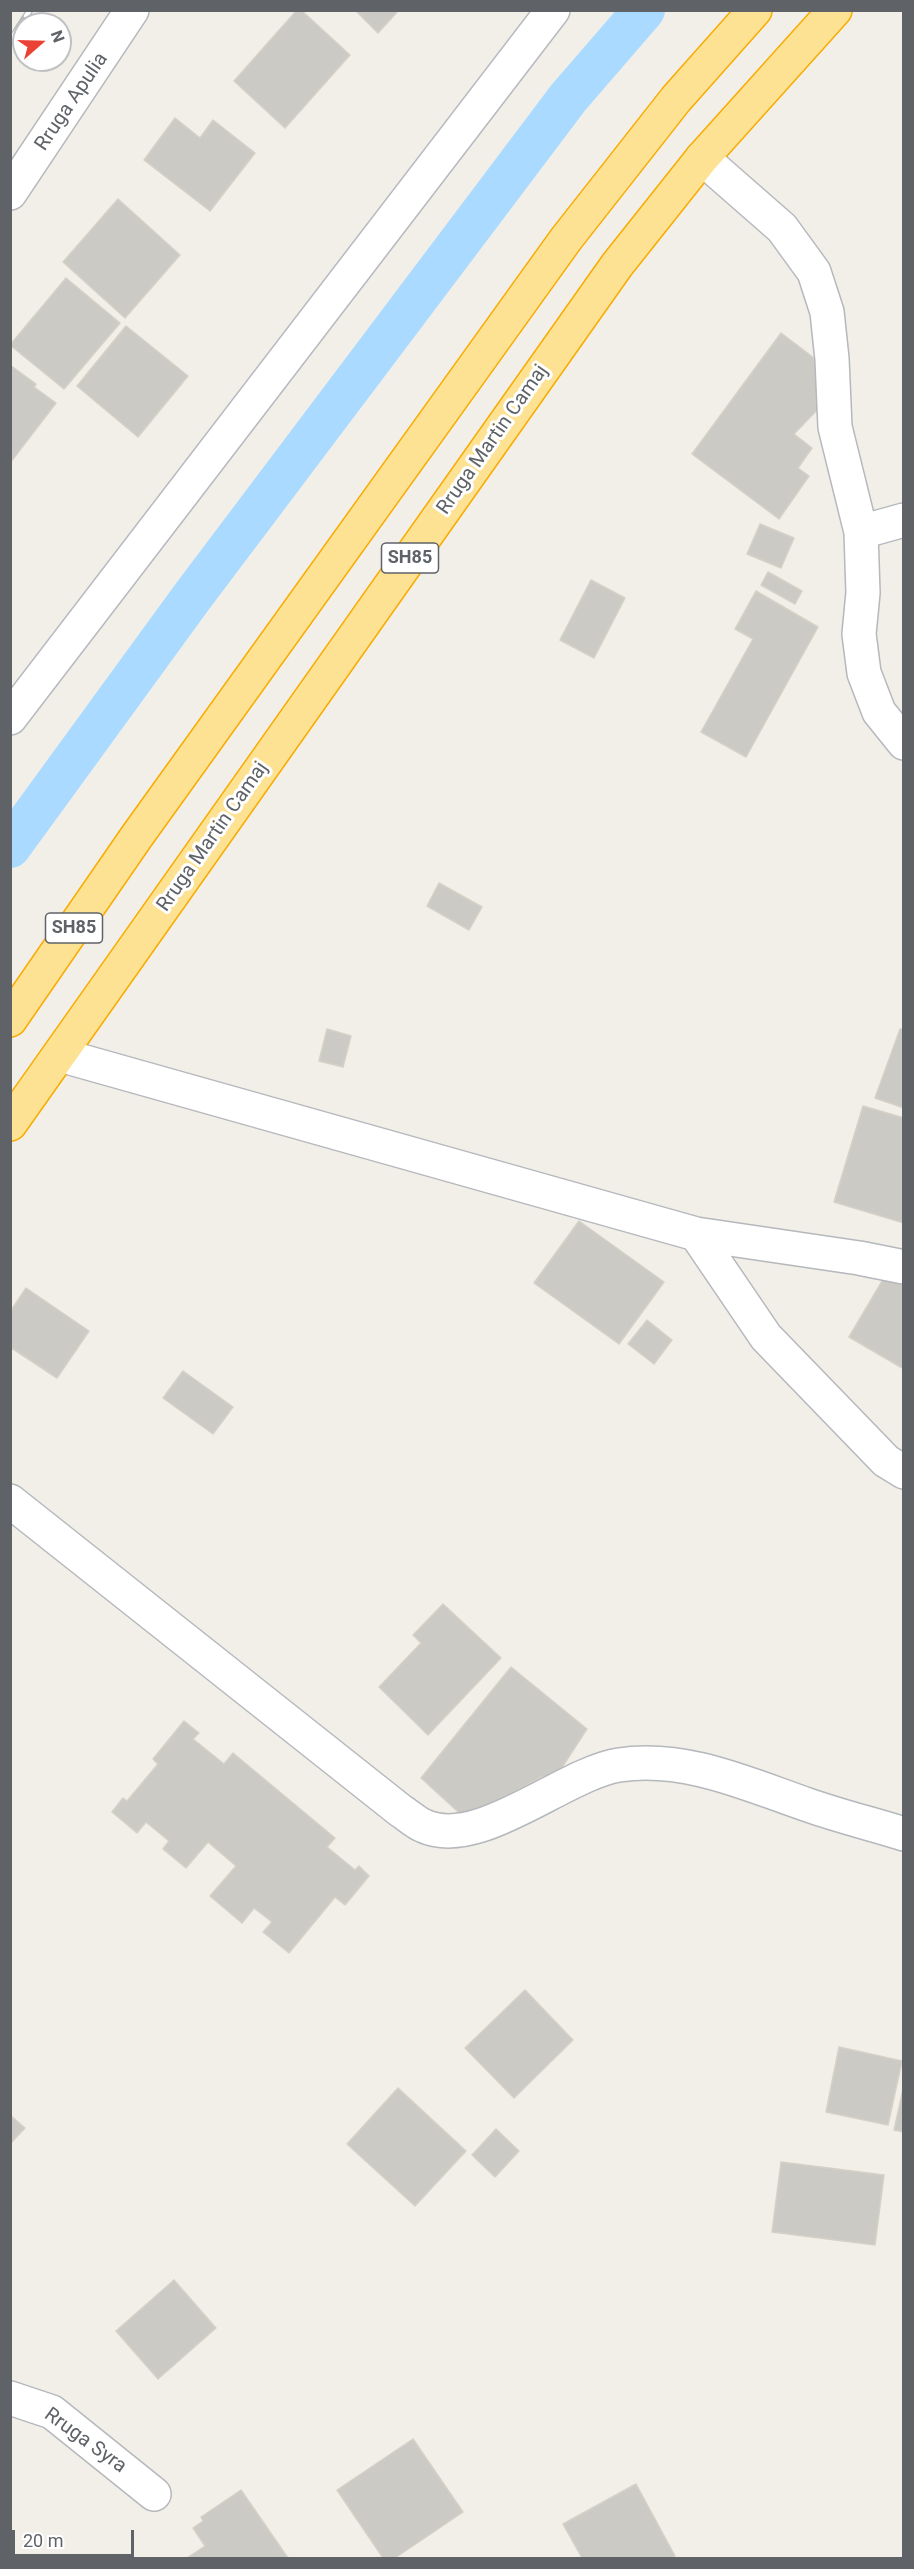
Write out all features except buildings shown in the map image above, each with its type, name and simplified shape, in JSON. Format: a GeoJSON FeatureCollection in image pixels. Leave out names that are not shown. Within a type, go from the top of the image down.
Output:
{"type":"FeatureCollection","features":[{"type":"Feature","properties":{"kind":"highway","name":"SH85"},"geometry":{"type":"LineString","coordinates":[[10,1020],[137,836],[566,239],[676,99],[755,10]]}},
{"type":"Feature","properties":{"kind":"highway","name":"Rruga Martin Camaj"},"geometry":{"type":"LineString","coordinates":[[10,1124],[610,275],[702,158],[835,10]]}},
{"type":"Feature","properties":{"kind":"street","name":"Rruga Apulia"},"geometry":{"type":"LineString","coordinates":[[10,193],[132,10]]}},
{"type":"Feature","properties":{"kind":"street"},"geometry":{"type":"LineString","coordinates":[[10,718],[553,10]]}},
{"type":"Feature","properties":{"kind":"street"},"geometry":{"type":"LineString","coordinates":[[702,158],[782,228],[814,272],[827,312],[836,427],[861,532],[863,593],[860,634],[864,673],[879,712],[903,743]]}},
{"type":"Feature","properties":{"kind":"street"},"geometry":{"type":"LineString","coordinates":[[861,532],[903,520]]}},
{"type":"Feature","properties":{"kind":"street"},"geometry":{"type":"LineString","coordinates":[[60,1055],[696,1234],[859,1258],[903,1267]]}},
{"type":"Feature","properties":{"kind":"street"},"geometry":{"type":"LineString","coordinates":[[696,1234],[766,1337],[886,1461],[903,1472]]}},
{"type":"Feature","properties":{"kind":"street"},"geometry":{"type":"LineString","coordinates":[[10,1501],[401,1811],[425,1827],[454,1830],[488,1824],[581,1778],[617,1765],[656,1762],[721,1773],[810,1805],[903,1834]]}},
{"type":"Feature","properties":{"kind":"street","name":"Rruga Syra"},"geometry":{"type":"LineString","coordinates":[[10,2398],[52,2412],[154,2494]]}},
{"type":"Feature","properties":{"kind":"waterway"},"geometry":{"type":"LineString","coordinates":[[10,847],[192,597],[568,98],[644,10]]}},
{"type":"Feature","properties":{"kind":"railway"},"geometry":{"type":"LineString","coordinates":[[10,41],[30,10]]}}]}
